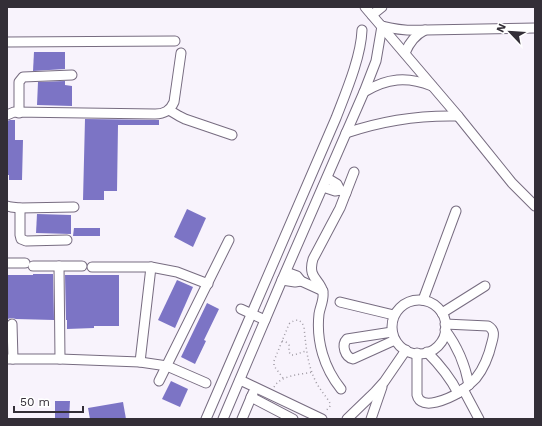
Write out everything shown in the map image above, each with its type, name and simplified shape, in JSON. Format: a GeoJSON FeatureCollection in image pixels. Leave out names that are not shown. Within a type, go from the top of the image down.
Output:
{"type":"FeatureCollection","features":[{"type":"Feature","properties":{"kind":"lane"},"geometry":{"type":"LineString","coordinates":[[365,7],[434,87],[512,183],[535,206]]}},
{"type":"Feature","properties":{"kind":"lane"},"geometry":{"type":"LineString","coordinates":[[372,15],[382,7]]}},
{"type":"Feature","properties":{"kind":"lane"},"geometry":{"type":"LineString","coordinates":[[382,26],[408,31],[535,28]]}},
{"type":"Feature","properties":{"kind":"lane"},"geometry":{"type":"LineString","coordinates":[[223,419],[364,92],[376,61],[382,26]]}},
{"type":"Feature","properties":{"kind":"lane"},"geometry":{"type":"LineString","coordinates":[[206,419],[336,118],[359,51],[362,30]]}},
{"type":"Feature","properties":{"kind":"lane"},"geometry":{"type":"LineString","coordinates":[[405,53],[413,39],[421,32],[426,30]]}},
{"type":"Feature","properties":{"kind":"lane"},"geometry":{"type":"LineString","coordinates":[[7,42],[176,42]]}},
{"type":"Feature","properties":{"kind":"lane"},"geometry":{"type":"LineString","coordinates":[[7,115],[14,112],[162,114],[169,110],[174,102],[181,53]]}},
{"type":"Feature","properties":{"kind":"lane"},"geometry":{"type":"LineString","coordinates":[[19,112],[19,84],[23,77],[72,75]]}},
{"type":"Feature","properties":{"kind":"lane"},"geometry":{"type":"LineString","coordinates":[[364,92],[393,80],[414,80],[434,87]]}},
{"type":"Feature","properties":{"kind":"lane"},"geometry":{"type":"LineString","coordinates":[[169,110],[185,119],[232,135]]}},
{"type":"Feature","properties":{"kind":"lane"},"geometry":{"type":"LineString","coordinates":[[346,133],[375,124],[406,118],[458,116]]}},
{"type":"Feature","properties":{"kind":"lane"},"geometry":{"type":"LineString","coordinates":[[341,389],[329,371],[320,343],[319,313],[323,299],[323,291],[312,272],[312,264],[343,191],[354,172]]}},
{"type":"Feature","properties":{"kind":"lane"},"geometry":{"type":"LineString","coordinates":[[325,182],[337,184],[343,191]]}},
{"type":"Feature","properties":{"kind":"lane"},"geometry":{"type":"LineString","coordinates":[[7,206],[20,208],[74,207]]}},
{"type":"Feature","properties":{"kind":"lane"},"geometry":{"type":"LineString","coordinates":[[20,208],[21,239],[26,241],[67,240]]}},
{"type":"Feature","properties":{"kind":"lane"},"geometry":{"type":"LineString","coordinates":[[423,300],[456,211]]}},
{"type":"Feature","properties":{"kind":"lane"},"geometry":{"type":"LineString","coordinates":[[159,381],[230,240]]}},
{"type":"Feature","properties":{"kind":"lane"},"geometry":{"type":"LineString","coordinates":[[7,263],[82,266]]}},
{"type":"Feature","properties":{"kind":"lane"},"geometry":{"type":"LineString","coordinates":[[59,266],[60,359]]}},
{"type":"Feature","properties":{"kind":"lane"},"geometry":{"type":"LineString","coordinates":[[92,267],[151,267],[177,272],[208,284]]}},
{"type":"Feature","properties":{"kind":"lane"},"geometry":{"type":"LineString","coordinates":[[140,362],[151,267]]}},
{"type":"Feature","properties":{"kind":"lane"},"geometry":{"type":"LineString","coordinates":[[284,276],[297,276],[301,281],[323,291]]}},
{"type":"Feature","properties":{"kind":"lane"},"geometry":{"type":"LineString","coordinates":[[442,313],[485,286]]}},
{"type":"Feature","properties":{"kind":"lane"},"geometry":{"type":"LineString","coordinates":[[445,327],[444,335],[436,347],[427,352],[417,354],[411,353],[398,344],[394,336],[394,315],[406,303],[423,300],[434,304],[442,313],[445,327],[460,353],[467,374],[463,389]]}},
{"type":"Feature","properties":{"kind":"lane"},"geometry":{"type":"LineString","coordinates":[[340,302],[394,315]]}},
{"type":"Feature","properties":{"kind":"lane"},"geometry":{"type":"LineString","coordinates":[[241,309],[265,320]]}},
{"type":"Feature","properties":{"kind":"lane"},"geometry":{"type":"LineString","coordinates":[[12,324],[10,359],[140,362],[167,366],[206,383]]}},
{"type":"Feature","properties":{"kind":"lane"},"geometry":{"type":"LineString","coordinates":[[417,354],[417,395],[420,402],[436,402],[445,399],[463,389],[475,379],[485,364],[491,346],[493,330],[488,326],[445,327]]}},
{"type":"Feature","properties":{"kind":"lane"},"geometry":{"type":"LineString","coordinates":[[394,336],[353,359],[348,357],[346,354],[344,344],[347,339],[394,336]]}},
{"type":"Feature","properties":{"kind":"lane"},"geometry":{"type":"LineString","coordinates":[[346,419],[384,382],[406,350]]}},
{"type":"Feature","properties":{"kind":"lane"},"geometry":{"type":"LineString","coordinates":[[427,352],[463,389],[479,419]]}},
{"type":"Feature","properties":{"kind":"lane"},"geometry":{"type":"LineString","coordinates":[[240,380],[319,419]]}},
{"type":"Feature","properties":{"kind":"lane"},"geometry":{"type":"LineString","coordinates":[[371,419],[384,382]]}},
{"type":"Feature","properties":{"kind":"lane"},"geometry":{"type":"LineString","coordinates":[[242,419],[256,388]]}},
{"type":"Feature","properties":{"kind":"lane"},"geometry":{"type":"LineString","coordinates":[[251,397],[293,419]]}},
{"type":"Feature","properties":{"kind":"lane"},"geometry":{"type":"LineString","coordinates":[[346,419],[353,419]]}},
{"type":"Feature","properties":{"kind":"path"},"geometry":{"type":"LineString","coordinates":[[284,378],[274,364],[274,359],[290,324],[293,321],[298,320],[302,322],[304,327],[306,351],[312,372],[330,403],[328,409],[319,419]]}},
{"type":"Feature","properties":{"kind":"path"},"geometry":{"type":"LineString","coordinates":[[282,341],[289,345],[289,352],[291,355],[306,351]]}},
{"type":"Feature","properties":{"kind":"path"},"geometry":{"type":"LineString","coordinates":[[270,395],[278,382],[284,378],[312,372]]}},
{"type":"Feature","properties":{"kind":"building"},"geometry":{"type":"Polygon","coordinates":[[[34,52],[65,52],[65,69],[33,71],[34,52]]]}},
{"type":"Feature","properties":{"kind":"building"},"geometry":{"type":"Polygon","coordinates":[[[65,81],[65,85],[72,86],[72,106],[37,105],[38,82],[65,81]]]}},
{"type":"Feature","properties":{"kind":"building"},"geometry":{"type":"Polygon","coordinates":[[[85,119],[159,120],[159,125],[118,125],[117,191],[104,191],[104,200],[83,200],[85,119]]]}},
{"type":"Feature","properties":{"kind":"building"},"geometry":{"type":"Polygon","coordinates":[[[15,120],[15,140],[23,140],[22,180],[9,180],[8,175],[7,121],[15,120]]]}},
{"type":"Feature","properties":{"kind":"building"},"geometry":{"type":"Polygon","coordinates":[[[187,209],[206,218],[193,247],[174,237],[187,209]]]}},
{"type":"Feature","properties":{"kind":"building"},"geometry":{"type":"Polygon","coordinates":[[[37,214],[71,215],[71,234],[36,233],[37,214]]]}},
{"type":"Feature","properties":{"kind":"building"},"geometry":{"type":"Polygon","coordinates":[[[74,228],[100,228],[100,236],[73,236],[74,228]]]}},
{"type":"Feature","properties":{"kind":"building"},"geometry":{"type":"Polygon","coordinates":[[[53,274],[54,320],[7,319],[7,275],[53,274]]]}},
{"type":"Feature","properties":{"kind":"building"},"geometry":{"type":"Polygon","coordinates":[[[65,275],[119,275],[119,326],[94,326],[94,328],[67,329],[65,275]]]}},
{"type":"Feature","properties":{"kind":"building"},"geometry":{"type":"Polygon","coordinates":[[[177,280],[193,287],[175,328],[158,320],[177,280]]]}},
{"type":"Feature","properties":{"kind":"building"},"geometry":{"type":"Polygon","coordinates":[[[207,303],[219,309],[204,340],[206,341],[195,364],[181,357],[207,303]]]}},
{"type":"Feature","properties":{"kind":"building"},"geometry":{"type":"Polygon","coordinates":[[[171,381],[188,389],[180,407],[162,399],[171,381]]]}},
{"type":"Feature","properties":{"kind":"building"},"geometry":{"type":"Polygon","coordinates":[[[55,401],[70,401],[69,419],[55,419],[55,401]]]}},
{"type":"Feature","properties":{"kind":"building"},"geometry":{"type":"Polygon","coordinates":[[[123,402],[126,419],[90,419],[88,408],[123,402]]]}}]}
